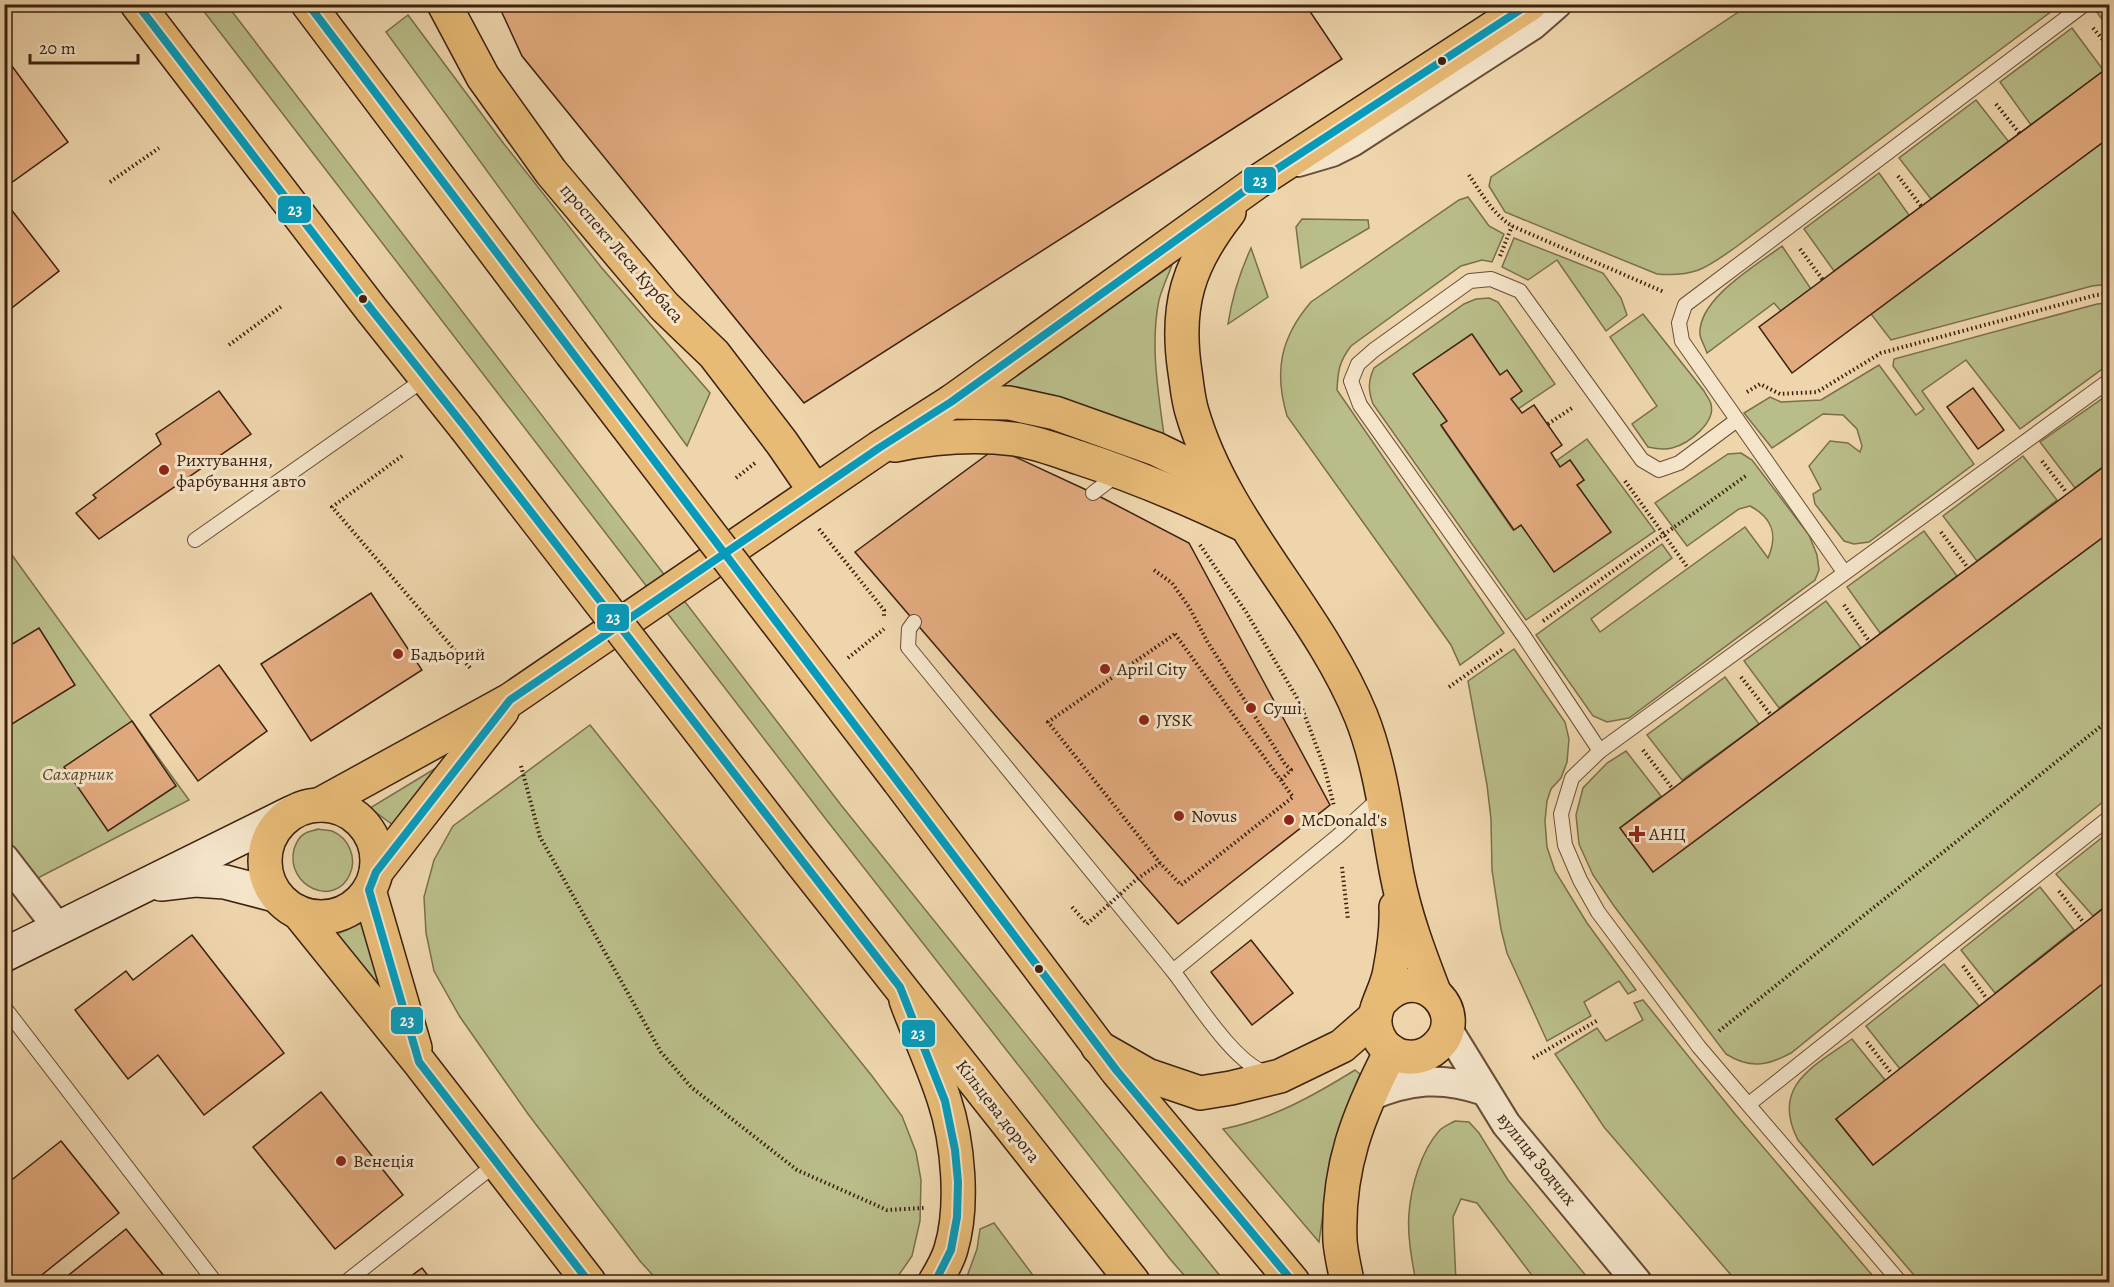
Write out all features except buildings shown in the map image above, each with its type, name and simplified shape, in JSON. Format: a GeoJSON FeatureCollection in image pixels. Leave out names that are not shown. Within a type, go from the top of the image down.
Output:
{"type":"FeatureCollection","features":[{"type":"Feature","properties":{"kind":"main road","name":"Кільцева дорога"},"geometry":{"type":"LineString","coordinates":[[137,4],[798,858],[1133,1282]]}},
{"type":"Feature","properties":{"kind":"main road"},"geometry":{"type":"LineString","coordinates":[[308,4],[571,353],[899,781],[1097,1046],[1293,1282]]}},
{"type":"Feature","properties":{"kind":"main road","name":"проспект Леся Курбаса"},"geometry":{"type":"LineString","coordinates":[[444,4],[483,77],[551,172],[664,306],[714,354],[782,443],[815,491]]}},
{"type":"Feature","properties":{"kind":"main road"},"geometry":{"type":"LineString","coordinates":[[588,1282],[419,1062],[267,878],[264,860],[268,841],[277,825],[510,700],[815,491],[951,402],[1269,174],[1530,4]]}},
{"type":"Feature","properties":{"kind":"main road"},"geometry":{"type":"LineString","coordinates":[[1269,174],[1215,229],[1197,260],[1184,294],[1182,348],[1191,410],[1208,456],[1225,489],[1246,526],[1292,593],[1336,665],[1361,717],[1385,807],[1397,877],[1407,917],[1434,992],[1446,1008],[1447,1028],[1438,1046],[1420,1056],[1400,1056],[1383,1045],[1378,1036],[1378,1008],[1390,969],[1396,918],[1385,807]]}},
{"type":"Feature","properties":{"kind":"main road"},"geometry":{"type":"LineString","coordinates":[[951,402],[1009,403],[1055,413],[1156,449],[1195,468],[1225,489]]}},
{"type":"Feature","properties":{"kind":"main road"},"geometry":{"type":"LineString","coordinates":[[879,448],[927,438],[969,435],[1016,439],[1122,471],[1246,526]]}},
{"type":"Feature","properties":{"kind":"main road"},"geometry":{"type":"LineString","coordinates":[[147,885],[195,880],[225,882],[286,903],[313,917],[329,916],[345,911],[358,903],[372,881],[510,700]]}},
{"type":"Feature","properties":{"kind":"main road"},"geometry":{"type":"LineString","coordinates":[[4,955],[305,809],[336,807],[351,814],[364,825],[372,839],[377,855],[372,881],[419,1062]]}},
{"type":"Feature","properties":{"kind":"main road"},"geometry":{"type":"LineString","coordinates":[[1097,1046],[1147,1075],[1200,1093],[1280,1076],[1342,1046],[1378,1008],[1390,991],[1400,986],[1412,984],[1434,992]]}},
{"type":"Feature","properties":{"kind":"main road"},"geometry":{"type":"LineString","coordinates":[[900,987],[945,1101],[955,1150],[958,1182],[957,1217],[951,1250],[935,1282]]}},
{"type":"Feature","properties":{"kind":"main road"},"geometry":{"type":"LineString","coordinates":[[1347,1282],[1340,1243],[1341,1189],[1353,1136],[1368,1097],[1391,1051]]}},
{"type":"Feature","properties":{"kind":"street"},"geometry":{"type":"LineString","coordinates":[[1269,174],[1342,148],[1533,25],[1557,4]]}},
{"type":"Feature","properties":{"kind":"street"},"geometry":{"type":"LineString","coordinates":[[4,858],[58,928]]}},
{"type":"Feature","properties":{"kind":"street","name":"вулиця Зодчих"},"geometry":{"type":"LineString","coordinates":[[1447,1028],[1506,1124],[1637,1282]]}},
{"type":"Feature","properties":{"kind":"street"},"geometry":{"type":"LineString","coordinates":[[1368,1097],[1390,1087],[1417,1082],[1464,1083],[1485,1091]]}},
{"type":"Feature","properties":{"kind":"lane"},"geometry":{"type":"LineString","coordinates":[[1844,572],[1682,341],[1679,323],[1685,305],[2085,4]]}},
{"type":"Feature","properties":{"kind":"lane"},"geometry":{"type":"LineString","coordinates":[[1600,751],[1523,635],[1360,405],[1351,381],[1358,364],[1470,281],[1491,279],[1520,291],[1642,460],[1659,470],[1679,463],[1737,420]]}},
{"type":"Feature","properties":{"kind":"lane"},"geometry":{"type":"LineString","coordinates":[[195,540],[426,378]]}},
{"type":"Feature","properties":{"kind":"lane"},"geometry":{"type":"LineString","coordinates":[[1900,1282],[1842,1217],[1699,1047],[1598,912],[1564,845],[1561,814],[1572,778],[1600,751],[2109,380]]}},
{"type":"Feature","properties":{"kind":"lane"},"geometry":{"type":"LineString","coordinates":[[1093,493],[1122,471]]}},
{"type":"Feature","properties":{"kind":"lane"},"geometry":{"type":"LineString","coordinates":[[914,622],[909,629],[908,646],[1173,971],[1232,1049],[1257,1071],[1280,1076]]}},
{"type":"Feature","properties":{"kind":"lane"},"geometry":{"type":"LineString","coordinates":[[1173,971],[1338,836],[1385,807]]}},
{"type":"Feature","properties":{"kind":"lane"},"geometry":{"type":"LineString","coordinates":[[1749,1104],[2109,817]]}},
{"type":"Feature","properties":{"kind":"lane"},"geometry":{"type":"LineString","coordinates":[[4,1007],[215,1282]]}},
{"type":"Feature","properties":{"kind":"lane"},"geometry":{"type":"LineString","coordinates":[[346,1282],[497,1162]]}},
{"type":"Feature","properties":{"kind":"path"},"geometry":{"type":"LineString","coordinates":[[1980,83],[2020,134]]}},
{"type":"Feature","properties":{"kind":"path"},"geometry":{"type":"LineString","coordinates":[[110,182],[159,148]]}},
{"type":"Feature","properties":{"kind":"path"},"geometry":{"type":"LineString","coordinates":[[1882,156],[1921,207]]}},
{"type":"Feature","properties":{"kind":"path"},"geometry":{"type":"LineString","coordinates":[[1469,175],[1502,220],[1663,291],[1685,305]]}},
{"type":"Feature","properties":{"kind":"path"},"geometry":{"type":"LineString","coordinates":[[1491,279],[1512,226]]}},
{"type":"Feature","properties":{"kind":"path"},"geometry":{"type":"LineString","coordinates":[[1784,229],[1823,280]]}},
{"type":"Feature","properties":{"kind":"path"},"geometry":{"type":"LineString","coordinates":[[1727,405],[1760,384],[1780,394],[1817,392],[1881,353],[2096,295],[2109,294]]}},
{"type":"Feature","properties":{"kind":"path"},"geometry":{"type":"LineString","coordinates":[[229,345],[282,306]]}},
{"type":"Feature","properties":{"kind":"path"},"geometry":{"type":"LineString","coordinates":[[1571,408],[1578,417]]}},
{"type":"Feature","properties":{"kind":"path"},"geometry":{"type":"LineString","coordinates":[[2026,440],[2067,494]]}},
{"type":"Feature","properties":{"kind":"path"},"geometry":{"type":"LineString","coordinates":[[402,456],[332,507],[471,669]]}},
{"type":"Feature","properties":{"kind":"path"},"geometry":{"type":"LineString","coordinates":[[1449,687],[1767,461]]}},
{"type":"Feature","properties":{"kind":"path"},"geometry":{"type":"LineString","coordinates":[[1624,480],[1688,568]]}},
{"type":"Feature","properties":{"kind":"path"},"geometry":{"type":"LineString","coordinates":[[1926,513],[1968,568]]}},
{"type":"Feature","properties":{"kind":"path"},"geometry":{"type":"LineString","coordinates":[[1197,541],[1246,612],[1300,704],[1324,766],[1335,810],[1348,920]]}},
{"type":"Feature","properties":{"kind":"path"},"geometry":{"type":"LineString","coordinates":[[833,547],[884,610],[884,628],[846,660]]}},
{"type":"Feature","properties":{"kind":"path"},"geometry":{"type":"LineString","coordinates":[[1154,570],[1172,583],[1189,607],[1207,641],[1256,720],[1291,770],[1280,781]]}},
{"type":"Feature","properties":{"kind":"path"},"geometry":{"type":"LineString","coordinates":[[1828,584],[1869,641]]}},
{"type":"Feature","properties":{"kind":"path"},"geometry":{"type":"LineString","coordinates":[[1175,634],[1280,781],[1293,797],[1180,885],[1048,722],[1175,634]]}},
{"type":"Feature","properties":{"kind":"path"},"geometry":{"type":"LineString","coordinates":[[1726,658],[1771,714]]}},
{"type":"Feature","properties":{"kind":"path"},"geometry":{"type":"LineString","coordinates":[[1699,1047],[2109,719]]}},
{"type":"Feature","properties":{"kind":"path"},"geometry":{"type":"LineString","coordinates":[[1628,731],[1672,788]]}},
{"type":"Feature","properties":{"kind":"path"},"geometry":{"type":"LineString","coordinates":[[520,766],[540,837],[661,1052],[691,1087],[797,1170],[887,1210],[927,1208]]}},
{"type":"Feature","properties":{"kind":"path"},"geometry":{"type":"LineString","coordinates":[[1072,907],[1087,924],[1137,879],[1160,863]]}},
{"type":"Feature","properties":{"kind":"path"},"geometry":{"type":"LineString","coordinates":[[2043,870],[2084,923]]}},
{"type":"Feature","properties":{"kind":"path"},"geometry":{"type":"LineString","coordinates":[[1947,946],[1987,999]]}},
{"type":"Feature","properties":{"kind":"path"},"geometry":{"type":"LineString","coordinates":[[1533,1058],[1598,1020]]}},
{"type":"Feature","properties":{"kind":"path"},"geometry":{"type":"LineString","coordinates":[[1851,1022],[1892,1074]]}},
{"type":"Feature","properties":{"kind":"green space"},"geometry":{"type":"Polygon","coordinates":[[[199,5],[227,5],[841,805],[1225,1282],[1190,1282],[1170,1259],[825,818],[199,5]]]}},
{"type":"Feature","properties":{"kind":"green space"},"geometry":{"type":"Polygon","coordinates":[[[1749,5],[2060,5],[1736,247],[1700,270],[1682,274],[1657,274],[1505,212],[1489,186],[1491,177],[1749,5]]]}},
{"type":"Feature","properties":{"kind":"green space"},"geometry":{"type":"Polygon","coordinates":[[[2104,5],[2109,5],[2109,29],[2096,11],[2104,5]]]}},
{"type":"Feature","properties":{"kind":"green space"},"geometry":{"type":"Polygon","coordinates":[[[408,15],[504,144],[601,267],[710,393],[687,446],[386,32],[408,15]]]}},
{"type":"Feature","properties":{"kind":"green space"},"geometry":{"type":"Polygon","coordinates":[[[2072,28],[2104,71],[2031,125],[2000,82],[2072,28]]]}},
{"type":"Feature","properties":{"kind":"green space"},"geometry":{"type":"Polygon","coordinates":[[[1976,100],[2009,142],[1931,199],[1899,158],[1976,100]]]}},
{"type":"Feature","properties":{"kind":"green space"},"geometry":{"type":"Polygon","coordinates":[[[2109,137],[2109,284],[2092,286],[1891,340],[1871,314],[2109,137]]]}},
{"type":"Feature","properties":{"kind":"green space"},"geometry":{"type":"Polygon","coordinates":[[[1879,173],[1909,215],[1834,271],[1804,229],[1879,173]]]}},
{"type":"Feature","properties":{"kind":"green space"},"geometry":{"type":"Polygon","coordinates":[[[1468,197],[1489,226],[1504,234],[1492,262],[1482,260],[1461,266],[1351,346],[1340,366],[1337,390],[1504,633],[1460,665],[1451,645],[1287,416],[1281,385],[1281,370],[1286,342],[1292,329],[1311,302],[1459,200],[1468,197]]]}},
{"type":"Feature","properties":{"kind":"green space"},"geometry":{"type":"Polygon","coordinates":[[[1302,219],[1368,220],[1369,228],[1301,268],[1296,227],[1302,219]]]}},
{"type":"Feature","properties":{"kind":"green space"},"geometry":{"type":"Polygon","coordinates":[[[1514,238],[1603,273],[1621,298],[1627,315],[1606,331],[1557,260],[1528,280],[1502,267],[1514,238]]]}},
{"type":"Feature","properties":{"kind":"green space"},"geometry":{"type":"Polygon","coordinates":[[[1782,246],[1811,289],[1781,311],[1774,303],[1707,353],[1700,335],[1702,322],[1708,309],[1730,284],[1782,246]]]}},
{"type":"Feature","properties":{"kind":"green space"},"geometry":{"type":"Polygon","coordinates":[[[1251,248],[1268,297],[1228,324],[1237,285],[1251,248]]]}},
{"type":"Feature","properties":{"kind":"green space"},"geometry":{"type":"Polygon","coordinates":[[[1172,265],[1159,300],[1155,333],[1159,402],[1164,435],[997,388],[1172,265]]]}},
{"type":"Feature","properties":{"kind":"green space"},"geometry":{"type":"Polygon","coordinates":[[[1489,298],[1498,302],[1555,384],[1518,409],[1511,399],[1521,391],[1500,375],[1471,334],[1414,374],[1447,421],[1441,426],[1513,530],[1521,525],[1610,531],[1577,485],[1584,480],[1570,460],[1560,467],[1556,461],[1587,439],[1655,531],[1526,620],[1373,404],[1370,390],[1374,368],[1464,304],[1476,299],[1489,298]]]}},
{"type":"Feature","properties":{"kind":"green space"},"geometry":{"type":"Polygon","coordinates":[[[2109,303],[2109,364],[2020,429],[1966,360],[1922,391],[1974,464],[1869,542],[1854,544],[1844,541],[1815,504],[1813,494],[1821,489],[1809,466],[1830,441],[1848,443],[1860,452],[1862,446],[1857,429],[1843,415],[1823,414],[1772,448],[1744,413],[1770,397],[1781,402],[1821,400],[1879,365],[1916,415],[1924,409],[1893,366],[1894,359],[2097,304],[2109,303]]]}},
{"type":"Feature","properties":{"kind":"green space"},"geometry":{"type":"Polygon","coordinates":[[[1643,314],[1704,391],[1711,404],[1709,418],[1699,432],[1686,442],[1669,449],[1648,447],[1632,424],[1657,406],[1610,337],[1643,314]]]}},
{"type":"Feature","properties":{"kind":"green space"},"geometry":{"type":"Polygon","coordinates":[[[2109,394],[2109,462],[2075,488],[2040,442],[2109,394]]]}},
{"type":"Feature","properties":{"kind":"green space"},"geometry":{"type":"Polygon","coordinates":[[[1741,453],[1752,460],[1809,535],[1817,555],[1819,570],[1815,580],[1629,718],[1607,722],[1593,716],[1536,635],[1662,544],[1672,558],[1591,619],[1600,632],[1745,527],[1768,558],[1773,542],[1771,528],[1764,516],[1750,506],[1739,509],[1687,546],[1655,503],[1728,454],[1741,453]]]}},
{"type":"Feature","properties":{"kind":"green space"},"geometry":{"type":"Polygon","coordinates":[[[2023,456],[2057,500],[1977,561],[1943,516],[2023,456]]]}},
{"type":"Feature","properties":{"kind":"green space"},"geometry":{"type":"Polygon","coordinates":[[[1924,531],[1957,576],[1880,633],[1847,587],[1924,531]]]}},
{"type":"Feature","properties":{"kind":"green space"},"geometry":{"type":"Polygon","coordinates":[[[2109,532],[2109,797],[1791,1053],[1774,1061],[1758,1064],[1743,1062],[1726,1054],[1593,875],[1579,844],[1576,815],[1583,788],[1607,763],[1626,751],[1661,796],[1620,828],[1653,872],[2109,532]]]}},
{"type":"Feature","properties":{"kind":"green space","name":"Сахарник"},"geometry":{"type":"Polygon","coordinates":[[[4,544],[189,800],[5,895],[4,895],[4,544]]]}},
{"type":"Feature","properties":{"kind":"green space"},"geometry":{"type":"Polygon","coordinates":[[[1826,601],[1861,648],[1779,708],[1744,661],[1826,601]]]}},
{"type":"Feature","properties":{"kind":"green space"},"geometry":{"type":"Polygon","coordinates":[[[1514,649],[1565,722],[1569,739],[1567,762],[1561,778],[1551,789],[1547,801],[1545,821],[1547,847],[1555,871],[1587,923],[1636,990],[1628,994],[1619,981],[1584,1002],[1591,1016],[1547,1041],[1507,953],[1501,929],[1492,870],[1491,819],[1487,785],[1468,681],[1514,649]]]}},
{"type":"Feature","properties":{"kind":"green space"},"geometry":{"type":"Polygon","coordinates":[[[1725,677],[1759,724],[1682,780],[1647,735],[1725,677]]]}},
{"type":"Feature","properties":{"kind":"green space"},"geometry":{"type":"Polygon","coordinates":[[[590,725],[902,1116],[916,1152],[921,1180],[920,1221],[912,1256],[894,1282],[659,1282],[640,1261],[528,1114],[460,1017],[434,971],[426,933],[424,897],[434,860],[453,826],[590,725]]]}},
{"type":"Feature","properties":{"kind":"green space"},"geometry":{"type":"Polygon","coordinates":[[[436,768],[397,828],[370,808],[436,768]]]}},
{"type":"Feature","properties":{"kind":"green space"},"geometry":{"type":"Polygon","coordinates":[[[318,829],[338,834],[347,843],[352,855],[350,874],[343,884],[334,890],[323,891],[304,882],[293,862],[294,849],[299,838],[318,829]]]}},
{"type":"Feature","properties":{"kind":"green space"},"geometry":{"type":"Polygon","coordinates":[[[2109,832],[2109,903],[2093,916],[2056,874],[2109,832]]]}},
{"type":"Feature","properties":{"kind":"green space"},"geometry":{"type":"Polygon","coordinates":[[[2040,887],[2074,930],[1995,993],[1961,950],[2040,887]]]}},
{"type":"Feature","properties":{"kind":"green space"},"geometry":{"type":"Polygon","coordinates":[[[370,919],[384,993],[335,935],[370,919]]]}},
{"type":"Feature","properties":{"kind":"green space"},"geometry":{"type":"Polygon","coordinates":[[[1944,964],[1979,1006],[1900,1069],[1866,1026],[1944,964]]]}},
{"type":"Feature","properties":{"kind":"green space"},"geometry":{"type":"Polygon","coordinates":[[[2109,978],[2109,1282],[1920,1282],[1798,1140],[1791,1121],[1789,1105],[1800,1079],[1852,1039],[1885,1080],[1836,1119],[1873,1165],[2109,978]]]}},
{"type":"Feature","properties":{"kind":"green space"},"geometry":{"type":"Polygon","coordinates":[[[1643,1000],[1735,1114],[1878,1282],[1737,1282],[1604,1127],[1555,1054],[1597,1028],[1606,1041],[1643,1020],[1634,1003],[1643,1000]]]}},
{"type":"Feature","properties":{"kind":"green space"},"geometry":{"type":"Polygon","coordinates":[[[1355,1070],[1360,1074],[1331,1155],[1319,1242],[1223,1129],[1275,1113],[1324,1089],[1355,1070]]]}},
{"type":"Feature","properties":{"kind":"green space"},"geometry":{"type":"Polygon","coordinates":[[[1455,1121],[1469,1122],[1479,1133],[1508,1180],[1591,1282],[1537,1282],[1477,1203],[1461,1199],[1453,1217],[1456,1282],[1416,1282],[1410,1248],[1409,1221],[1415,1181],[1422,1159],[1433,1139],[1442,1128],[1455,1121]]]}},
{"type":"Feature","properties":{"kind":"green space"},"geometry":{"type":"Polygon","coordinates":[[[994,1223],[1038,1282],[965,1282],[977,1249],[980,1229],[994,1223]]]}},
{"type":"Feature","properties":{"kind":"transit line","name":"23"},"geometry":{"type":"LineString","coordinates":[[137,4],[371,309],[900,987],[945,1101],[955,1150],[958,1182],[957,1217],[951,1250],[935,1282]]}},
{"type":"Feature","properties":{"kind":"transit line","name":"23"},"geometry":{"type":"LineString","coordinates":[[308,4],[1117,1071],[1293,1282]]}},
{"type":"Feature","properties":{"kind":"transit line","name":"23"},"geometry":{"type":"LineString","coordinates":[[589,1282],[419,1062],[369,890],[376,872],[510,700],[879,448],[951,402],[1257,182],[1529,4]]}},
{"type":"Feature","properties":{"kind":"place","name":"Рихтування, фарбування авто"},"geometry":{"type":"Point","coordinates":[164,470]}},
{"type":"Feature","properties":{"kind":"place","name":"Бадьорий"},"geometry":{"type":"Point","coordinates":[398,654]}},
{"type":"Feature","properties":{"kind":"place","name":"April City"},"geometry":{"type":"Point","coordinates":[1105,669]}},
{"type":"Feature","properties":{"kind":"place","name":"Суші"},"geometry":{"type":"Point","coordinates":[1251,708]}},
{"type":"Feature","properties":{"kind":"place","name":"JYSK"},"geometry":{"type":"Point","coordinates":[1144,720]}},
{"type":"Feature","properties":{"kind":"place","name":"Novus"},"geometry":{"type":"Point","coordinates":[1179,816]}},
{"type":"Feature","properties":{"kind":"place","name":"McDonald's"},"geometry":{"type":"Point","coordinates":[1289,820]}},
{"type":"Feature","properties":{"kind":"place","name":"АНЦ"},"geometry":{"type":"Point","coordinates":[1637,834]}},
{"type":"Feature","properties":{"kind":"place","name":"Венеція"},"geometry":{"type":"Point","coordinates":[341,1161]}}]}
